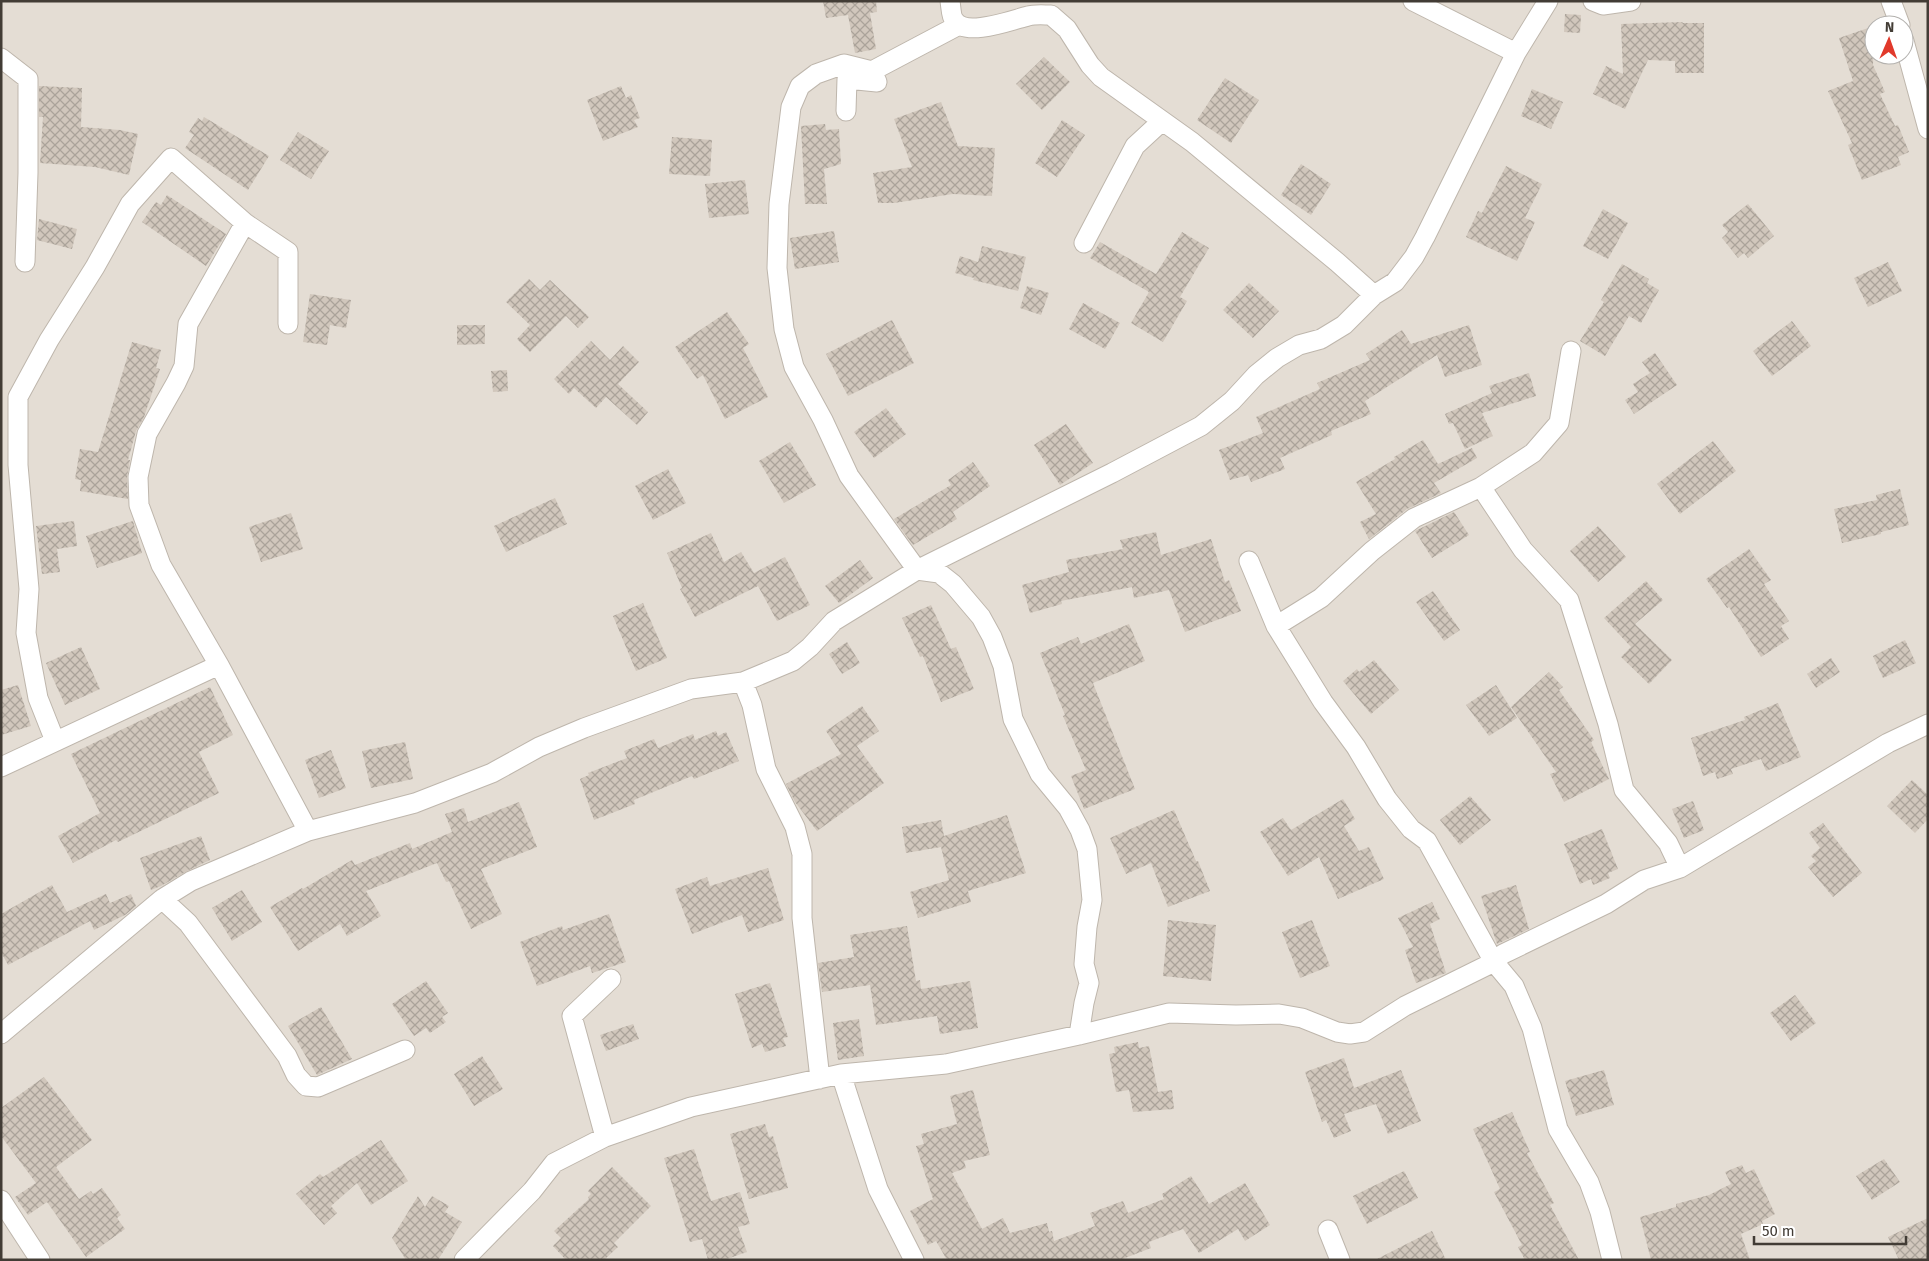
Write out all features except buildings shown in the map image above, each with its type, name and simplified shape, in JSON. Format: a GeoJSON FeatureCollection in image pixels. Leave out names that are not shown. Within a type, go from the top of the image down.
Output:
{"type":"FeatureCollection","features":[{"type":"Feature","properties":{"kind":"street"},"geometry":{"type":"LineString","coordinates":[[950,1],[953,20],[959,26]]}},
{"type":"Feature","properties":{"kind":"street"},"geometry":{"type":"LineString","coordinates":[[1413,1],[1516,53]]}},
{"type":"Feature","properties":{"kind":"street"},"geometry":{"type":"LineString","coordinates":[[1,1034],[162,899],[191,881],[309,835],[415,803],[492,773],[539,747],[584,728],[691,689],[743,682],[793,661],[810,647],[834,621],[917,570],[1112,473],[1201,426],[1232,401],[1256,375],[1277,358],[1299,345],[1321,339],[1344,325],[1374,295],[1395,282],[1414,257],[1516,53],[1548,1]]}},
{"type":"Feature","properties":{"kind":"street"},"geometry":{"type":"LineString","coordinates":[[1594,1],[1603,5],[1631,1]]}},
{"type":"Feature","properties":{"kind":"street"},"geometry":{"type":"LineString","coordinates":[[1892,1],[1897,15]]}},
{"type":"Feature","properties":{"kind":"street"},"geometry":{"type":"LineString","coordinates":[[1079,1035],[1089,983],[1084,964],[1087,927],[1092,900],[1084,842],[1080,830],[1068,808],[1040,774],[1013,719],[1003,666],[992,637],[981,616],[953,584],[938,573],[917,570],[849,476],[794,367],[784,329],[776,268],[779,204],[790,107],[800,86],[816,74],[844,64],[872,71],[959,26],[974,28],[1001,25],[1048,8],[1067,29],[1090,65],[1101,78],[1192,142],[1374,295]]}},
{"type":"Feature","properties":{"kind":"street"},"geometry":{"type":"LineString","coordinates":[[1,58],[28,79],[28,173],[25,262]]}},
{"type":"Feature","properties":{"kind":"street"},"geometry":{"type":"LineString","coordinates":[[1911,65],[1928,129]]}},
{"type":"Feature","properties":{"kind":"street"},"geometry":{"type":"LineString","coordinates":[[846,111],[847,79],[877,82],[872,71]]}},
{"type":"Feature","properties":{"kind":"street"},"geometry":{"type":"LineString","coordinates":[[1084,243],[1135,146],[1161,122]]}},
{"type":"Feature","properties":{"kind":"street"},"geometry":{"type":"LineString","coordinates":[[55,741],[38,698],[26,633],[29,589],[18,465],[18,397],[49,340],[95,267],[130,204],[171,158],[245,223],[288,252],[288,324]]}},
{"type":"Feature","properties":{"kind":"street"},"geometry":{"type":"LineString","coordinates":[[245,223],[188,324],[184,366],[147,434],[138,477],[140,505],[160,565],[219,665],[309,835]]}},
{"type":"Feature","properties":{"kind":"street"},"geometry":{"type":"LineString","coordinates":[[1276,626],[1321,598],[1372,552],[1414,518],[1481,487],[1533,453],[1559,422],[1571,351]]}},
{"type":"Feature","properties":{"kind":"street"},"geometry":{"type":"LineString","coordinates":[[1481,487],[1523,550],[1569,600],[1608,724],[1624,790],[1668,843],[1680,868]]}},
{"type":"Feature","properties":{"kind":"street"},"geometry":{"type":"LineString","coordinates":[[1249,561],[1276,626],[1323,702],[1356,747],[1387,799],[1410,829],[1426,842],[1494,962],[1514,986],[1532,1028],[1558,1129],[1589,1182],[1600,1212],[1612,1260]]}},
{"type":"Feature","properties":{"kind":"street"},"geometry":{"type":"LineString","coordinates":[[1,767],[219,665]]}},
{"type":"Feature","properties":{"kind":"street"},"geometry":{"type":"LineString","coordinates":[[743,682],[752,705],[766,769],[795,827],[802,854],[802,918],[820,1080]]}},
{"type":"Feature","properties":{"kind":"street"},"geometry":{"type":"LineString","coordinates":[[470,1258],[532,1191],[554,1163],[605,1137],[691,1107],[841,1074],[946,1064],[1169,1013],[1279,1014],[1302,1018],[1337,1032],[1350,1034],[1364,1032],[1412,1002],[1494,962],[1503,954],[1606,904],[1644,880],[1680,868],[1888,743],[1928,724]]}},
{"type":"Feature","properties":{"kind":"street"},"geometry":{"type":"LineString","coordinates":[[309,835],[441,807],[573,745]]}},
{"type":"Feature","properties":{"kind":"street"},"geometry":{"type":"LineString","coordinates":[[162,899],[188,923],[287,1056],[296,1075],[306,1086],[318,1087],[405,1050]]}},
{"type":"Feature","properties":{"kind":"street"},"geometry":{"type":"LineString","coordinates":[[605,1137],[572,1016],[611,979]]}},
{"type":"Feature","properties":{"kind":"street"},"geometry":{"type":"LineString","coordinates":[[841,1074],[878,1189],[914,1260]]}},
{"type":"Feature","properties":{"kind":"street"},"geometry":{"type":"LineString","coordinates":[[1,1200],[40,1260]]}},
{"type":"Feature","properties":{"kind":"street"},"geometry":{"type":"LineString","coordinates":[[1328,1230],[1337,1259]]}},
{"type":"Feature","properties":{"kind":"shaded area"},"geometry":{"type":"Polygon","coordinates":[[[1,1],[1928,1],[1928,1260],[1,1260],[1,1]]]}}]}
